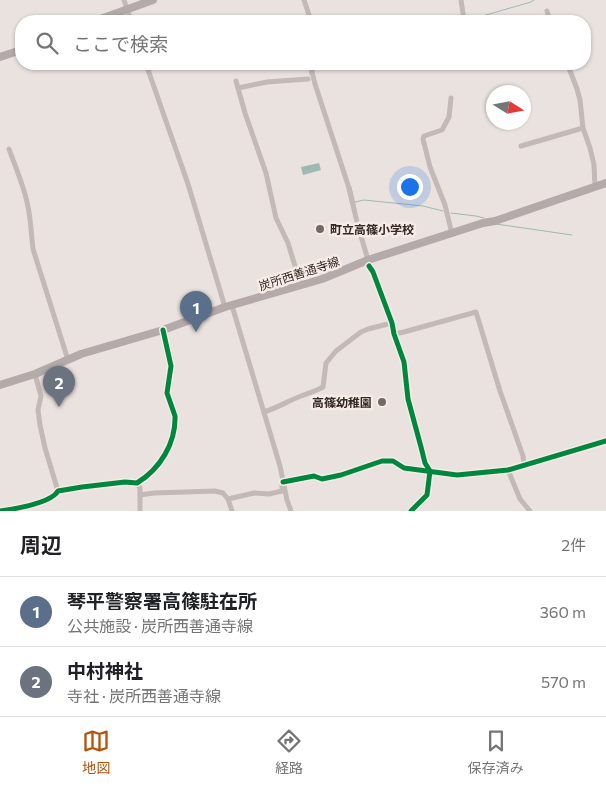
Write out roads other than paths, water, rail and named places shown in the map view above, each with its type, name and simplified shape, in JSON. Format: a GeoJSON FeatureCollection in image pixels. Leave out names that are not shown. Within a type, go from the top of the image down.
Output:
{"type":"FeatureCollection","features":[{"type":"Feature","properties":{"kind":"main road"},"geometry":{"type":"LineString","coordinates":[[110,15],[152,0]]}},
{"type":"Feature","properties":{"kind":"main road"},"geometry":{"type":"LineString","coordinates":[[0,57],[15,52]]}},
{"type":"Feature","properties":{"kind":"main road","name":"炭所西善通寺線"},"geometry":{"type":"LineString","coordinates":[[0,385],[35,374],[81,354],[301,286],[606,183]]}},
{"type":"Feature","properties":{"kind":"street"},"geometry":{"type":"LineString","coordinates":[[124,0],[128,15]]}},
{"type":"Feature","properties":{"kind":"street"},"geometry":{"type":"LineString","coordinates":[[304,0],[309,15]]}},
{"type":"Feature","properties":{"kind":"street"},"geometry":{"type":"LineString","coordinates":[[461,0],[463,15]]}},
{"type":"Feature","properties":{"kind":"street"},"geometry":{"type":"LineString","coordinates":[[547,11],[548,15]]}},
{"type":"Feature","properties":{"kind":"street"},"geometry":{"type":"LineString","coordinates":[[148,70],[264,412],[280,466],[290,511]]}},
{"type":"Feature","properties":{"kind":"street"},"geometry":{"type":"LineString","coordinates":[[312,70],[348,185],[368,263],[392,323],[404,362],[408,398],[425,463],[430,471],[427,495],[411,511]]}},
{"type":"Feature","properties":{"kind":"street"},"geometry":{"type":"LineString","coordinates":[[570,70],[580,100],[583,128],[594,165],[595,187]]}},
{"type":"Feature","properties":{"kind":"street"},"geometry":{"type":"LineString","coordinates":[[238,88],[267,82],[308,79]]}},
{"type":"Feature","properties":{"kind":"street"},"geometry":{"type":"LineString","coordinates":[[236,80],[266,174],[276,218],[288,243],[301,286]]}},
{"type":"Feature","properties":{"kind":"street"},"geometry":{"type":"LineString","coordinates":[[451,98],[449,117],[442,130],[424,136],[423,139],[430,167],[445,205],[452,234]]}},
{"type":"Feature","properties":{"kind":"street"},"geometry":{"type":"LineString","coordinates":[[521,146],[583,128]]}},
{"type":"Feature","properties":{"kind":"street"},"geometry":{"type":"LineString","coordinates":[[9,149],[23,186],[29,211],[33,249],[68,360]]}},
{"type":"Feature","properties":{"kind":"street"},"geometry":{"type":"LineString","coordinates":[[394,334],[476,312],[500,391],[523,456],[524,465]]}},
{"type":"Feature","properties":{"kind":"street"},"geometry":{"type":"LineString","coordinates":[[264,412],[323,387],[326,363],[336,351],[362,332],[392,323]]}},
{"type":"Feature","properties":{"kind":"street"},"geometry":{"type":"LineString","coordinates":[[0,511],[21,508],[48,498],[58,491],[82,486],[125,482],[138,483],[158,464],[169,448],[176,420],[166,389],[172,366],[163,330]]}},
{"type":"Feature","properties":{"kind":"street"},"geometry":{"type":"LineString","coordinates":[[35,374],[41,396],[38,410],[40,425],[58,491]]}},
{"type":"Feature","properties":{"kind":"street"},"geometry":{"type":"LineString","coordinates":[[283,482],[314,476],[322,479],[341,475],[382,461],[393,461],[404,468],[457,474],[508,470],[606,441]]}},
{"type":"Feature","properties":{"kind":"street"},"geometry":{"type":"LineString","coordinates":[[508,470],[520,499],[530,511]]}},
{"type":"Feature","properties":{"kind":"street"},"geometry":{"type":"LineString","coordinates":[[228,499],[254,493],[269,494],[282,491],[283,482]]}},
{"type":"Feature","properties":{"kind":"street"},"geometry":{"type":"LineString","coordinates":[[138,483],[140,488],[140,511]]}},
{"type":"Feature","properties":{"kind":"street"},"geometry":{"type":"LineString","coordinates":[[140,495],[215,490],[223,493],[228,499],[232,511]]}},
{"type":"Feature","properties":{"kind":"water"},"geometry":{"type":"Polygon","coordinates":[[[319,163],[321,170],[303,175],[301,167],[319,163]]]}},
{"type":"Feature","properties":{"kind":"waterway"},"geometry":{"type":"LineString","coordinates":[[486,15],[534,0]]}},
{"type":"Feature","properties":{"kind":"waterway"},"geometry":{"type":"LineString","coordinates":[[351,187],[356,209]]}},
{"type":"Feature","properties":{"kind":"waterway"},"geometry":{"type":"LineString","coordinates":[[355,202],[364,200],[423,206],[443,211]]}},
{"type":"Feature","properties":{"kind":"waterway"},"geometry":{"type":"LineString","coordinates":[[451,213],[484,218]]}},
{"type":"Feature","properties":{"kind":"waterway"},"geometry":{"type":"LineString","coordinates":[[496,224],[572,235]]}},
{"type":"Feature","properties":{"kind":"place","name":"町立高篠小学校"},"geometry":{"type":"Point","coordinates":[320,229]}},
{"type":"Feature","properties":{"kind":"place","name":"琴平警察署高篠駐在所"},"geometry":{"type":"Point","coordinates":[196,332]}},
{"type":"Feature","properties":{"kind":"place","name":"高篠幼稚園"},"geometry":{"type":"Point","coordinates":[382,402]}},
{"type":"Feature","properties":{"kind":"place","name":"中村神社"},"geometry":{"type":"Point","coordinates":[59,407]}}]}
